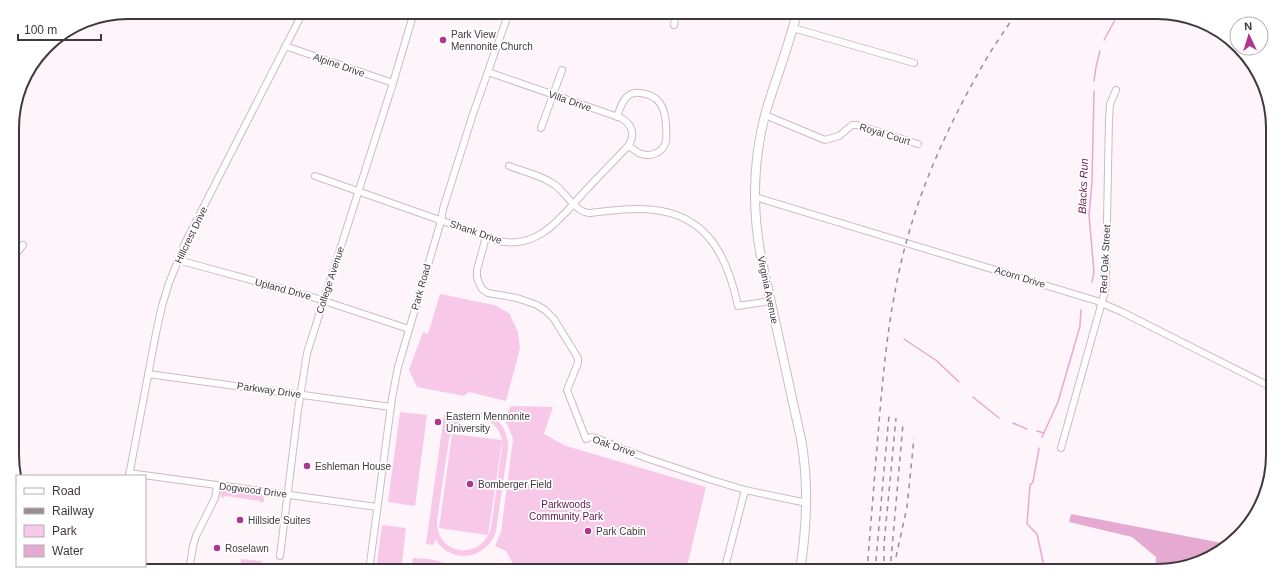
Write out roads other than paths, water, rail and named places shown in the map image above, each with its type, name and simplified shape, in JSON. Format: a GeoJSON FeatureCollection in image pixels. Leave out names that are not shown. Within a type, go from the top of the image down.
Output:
{"type":"FeatureCollection","features":[{"type":"Feature","properties":{"kind":"main road","name":"Virginia Avenue"},"geometry":{"type":"LineString","coordinates":[[795,19],[765,115],[757,158],[755,197],[758,237],[802,446],[806,476],[804,541],[801,564]]}},
{"type":"Feature","properties":{"kind":"street","name":"Hillcrest Drive"},"geometry":{"type":"LineString","coordinates":[[129,475],[162,306],[169,283],[185,243],[299,19]]}},
{"type":"Feature","properties":{"kind":"street","name":"College Avenue"},"geometry":{"type":"LineString","coordinates":[[280,556],[306,356],[412,19]]}},
{"type":"Feature","properties":{"kind":"street","name":"Park Road"},"geometry":{"type":"LineString","coordinates":[[370,564],[397,370],[441,221],[443,209],[471,121],[507,19]]}},
{"type":"Feature","properties":{"kind":"street"},"geometry":{"type":"LineString","coordinates":[[674,25],[675,19]]}},
{"type":"Feature","properties":{"kind":"street"},"geometry":{"type":"LineString","coordinates":[[793,28],[914,63]]}},
{"type":"Feature","properties":{"kind":"street","name":"Alpine Drive"},"geometry":{"type":"LineString","coordinates":[[285,46],[393,83]]}},
{"type":"Feature","properties":{"kind":"street"},"geometry":{"type":"LineString","coordinates":[[541,128],[562,70]]}},
{"type":"Feature","properties":{"kind":"street","name":"Villa Drive"},"geometry":{"type":"LineString","coordinates":[[488,72],[625,121],[632,128],[633,138],[629,146]]}},
{"type":"Feature","properties":{"kind":"street","name":"Red Oak Street"},"geometry":{"type":"LineString","coordinates":[[1061,448],[1102,303],[1104,291],[1106,271],[1109,112],[1110,104],[1116,90]]}},
{"type":"Feature","properties":{"kind":"street"},"geometry":{"type":"LineString","coordinates":[[617,117],[624,99],[629,95],[637,93],[644,93],[656,98],[664,109],[666,139],[662,149],[653,154],[647,155],[639,153],[629,146]]}},
{"type":"Feature","properties":{"kind":"street","name":"Royal Court"},"geometry":{"type":"LineString","coordinates":[[765,115],[825,140],[840,136],[852,125],[857,124],[918,144]]}},
{"type":"Feature","properties":{"kind":"street","name":"Shank Drive"},"geometry":{"type":"LineString","coordinates":[[315,176],[499,242],[518,242],[531,239],[548,230],[629,146]]}},
{"type":"Feature","properties":{"kind":"street"},"geometry":{"type":"LineString","coordinates":[[509,166],[549,181],[560,189],[579,210],[585,213],[646,209],[669,212],[686,219],[703,231],[718,249],[728,270],[738,306],[771,301]]}},
{"type":"Feature","properties":{"kind":"street","name":"Acorn Drive"},"geometry":{"type":"LineString","coordinates":[[755,197],[1102,303],[1266,384]]}},
{"type":"Feature","properties":{"kind":"street","name":"Oak Drive"},"geometry":{"type":"LineString","coordinates":[[486,237],[476,272],[477,280],[481,287],[488,293],[526,301],[545,310],[555,320],[577,356],[578,363],[567,390],[586,439],[591,437],[596,438],[676,469],[745,490],[806,503]]}},
{"type":"Feature","properties":{"kind":"street"},"geometry":{"type":"LineString","coordinates":[[19,250],[22,245]]}},
{"type":"Feature","properties":{"kind":"street","name":"Upland Drive"},"geometry":{"type":"LineString","coordinates":[[178,260],[323,300],[409,329]]}},
{"type":"Feature","properties":{"kind":"street","name":"Parkway Drive"},"geometry":{"type":"LineString","coordinates":[[148,374],[391,407]]}},
{"type":"Feature","properties":{"kind":"street","name":"Dogwood Drive"},"geometry":{"type":"LineString","coordinates":[[146,477],[377,507]]}},
{"type":"Feature","properties":{"kind":"street"},"geometry":{"type":"LineString","coordinates":[[190,564],[196,536],[215,498],[217,486]]}},
{"type":"Feature","properties":{"kind":"street"},"geometry":{"type":"LineString","coordinates":[[726,564],[745,490]]}},
{"type":"Feature","properties":{"kind":"water"},"geometry":{"type":"Polygon","coordinates":[[[1071,514],[1222,543],[1205,553],[1192,558],[1178,562],[1156,564],[1156,557],[1132,537],[1069,522],[1071,514]]]}},
{"type":"Feature","properties":{"kind":"waterway","name":"Blacks Run"},"geometry":{"type":"LineString","coordinates":[[1104,40],[1115,19]]}},
{"type":"Feature","properties":{"kind":"waterway","name":"Blacks Run"},"geometry":{"type":"LineString","coordinates":[[1094,81],[1100,51]]}},
{"type":"Feature","properties":{"kind":"waterway","name":"Blacks Run"},"geometry":{"type":"LineString","coordinates":[[1092,282],[1094,272],[1089,215],[1092,182],[1094,91]]}},
{"type":"Feature","properties":{"kind":"waterway","name":"Blacks Run"},"geometry":{"type":"LineString","coordinates":[[1042,437],[1058,402],[1080,326],[1081,310]]}},
{"type":"Feature","properties":{"kind":"waterway"},"geometry":{"type":"LineString","coordinates":[[904,339],[937,361],[959,382]]}},
{"type":"Feature","properties":{"kind":"waterway"},"geometry":{"type":"LineString","coordinates":[[973,397],[999,418]]}},
{"type":"Feature","properties":{"kind":"waterway"},"geometry":{"type":"LineString","coordinates":[[1013,423],[1027,429]]}},
{"type":"Feature","properties":{"kind":"waterway","name":"Blacks Run"},"geometry":{"type":"LineString","coordinates":[[1037,431],[1044,433]]}},
{"type":"Feature","properties":{"kind":"waterway","name":"Blacks Run"},"geometry":{"type":"LineString","coordinates":[[1039,448],[1033,482],[1030,485],[1027,524],[1037,534],[1043,564]]}},
{"type":"Feature","properties":{"kind":"railway"},"geometry":{"type":"LineString","coordinates":[[868,564],[881,400],[892,310],[900,265],[929,173],[949,128],[988,56],[1012,19]]}},
{"type":"Feature","properties":{"kind":"railway"},"geometry":{"type":"LineString","coordinates":[[876,564],[889,415]]}},
{"type":"Feature","properties":{"kind":"railway"},"geometry":{"type":"LineString","coordinates":[[884,564],[884,544],[896,418]]}},
{"type":"Feature","properties":{"kind":"railway"},"geometry":{"type":"LineString","coordinates":[[891,564],[903,424]]}},
{"type":"Feature","properties":{"kind":"railway"},"geometry":{"type":"LineString","coordinates":[[896,557],[907,507],[914,438]]}},
{"type":"Feature","properties":{"kind":"place","name":"Park View Mennonite Church"},"geometry":{"type":"Point","coordinates":[443,40]}},
{"type":"Feature","properties":{"kind":"place","name":"Eastern Mennonite University"},"geometry":{"type":"Point","coordinates":[438,422]}},
{"type":"Feature","properties":{"kind":"place","name":"Eshleman House"},"geometry":{"type":"Point","coordinates":[307,466]}},
{"type":"Feature","properties":{"kind":"place","name":"Bomberger Field"},"geometry":{"type":"Point","coordinates":[470,484]}},
{"type":"Feature","properties":{"kind":"place","name":"Hillside Suites"},"geometry":{"type":"Point","coordinates":[240,520]}},
{"type":"Feature","properties":{"kind":"place","name":"Park Cabin"},"geometry":{"type":"Point","coordinates":[588,531]}},
{"type":"Feature","properties":{"kind":"place","name":"Roselawn"},"geometry":{"type":"Point","coordinates":[217,548]}},
{"type":"Feature","properties":{"kind":"park label","name":"Parkwoods Community Park"},"geometry":{"type":"Point","coordinates":[566,510]}}]}
